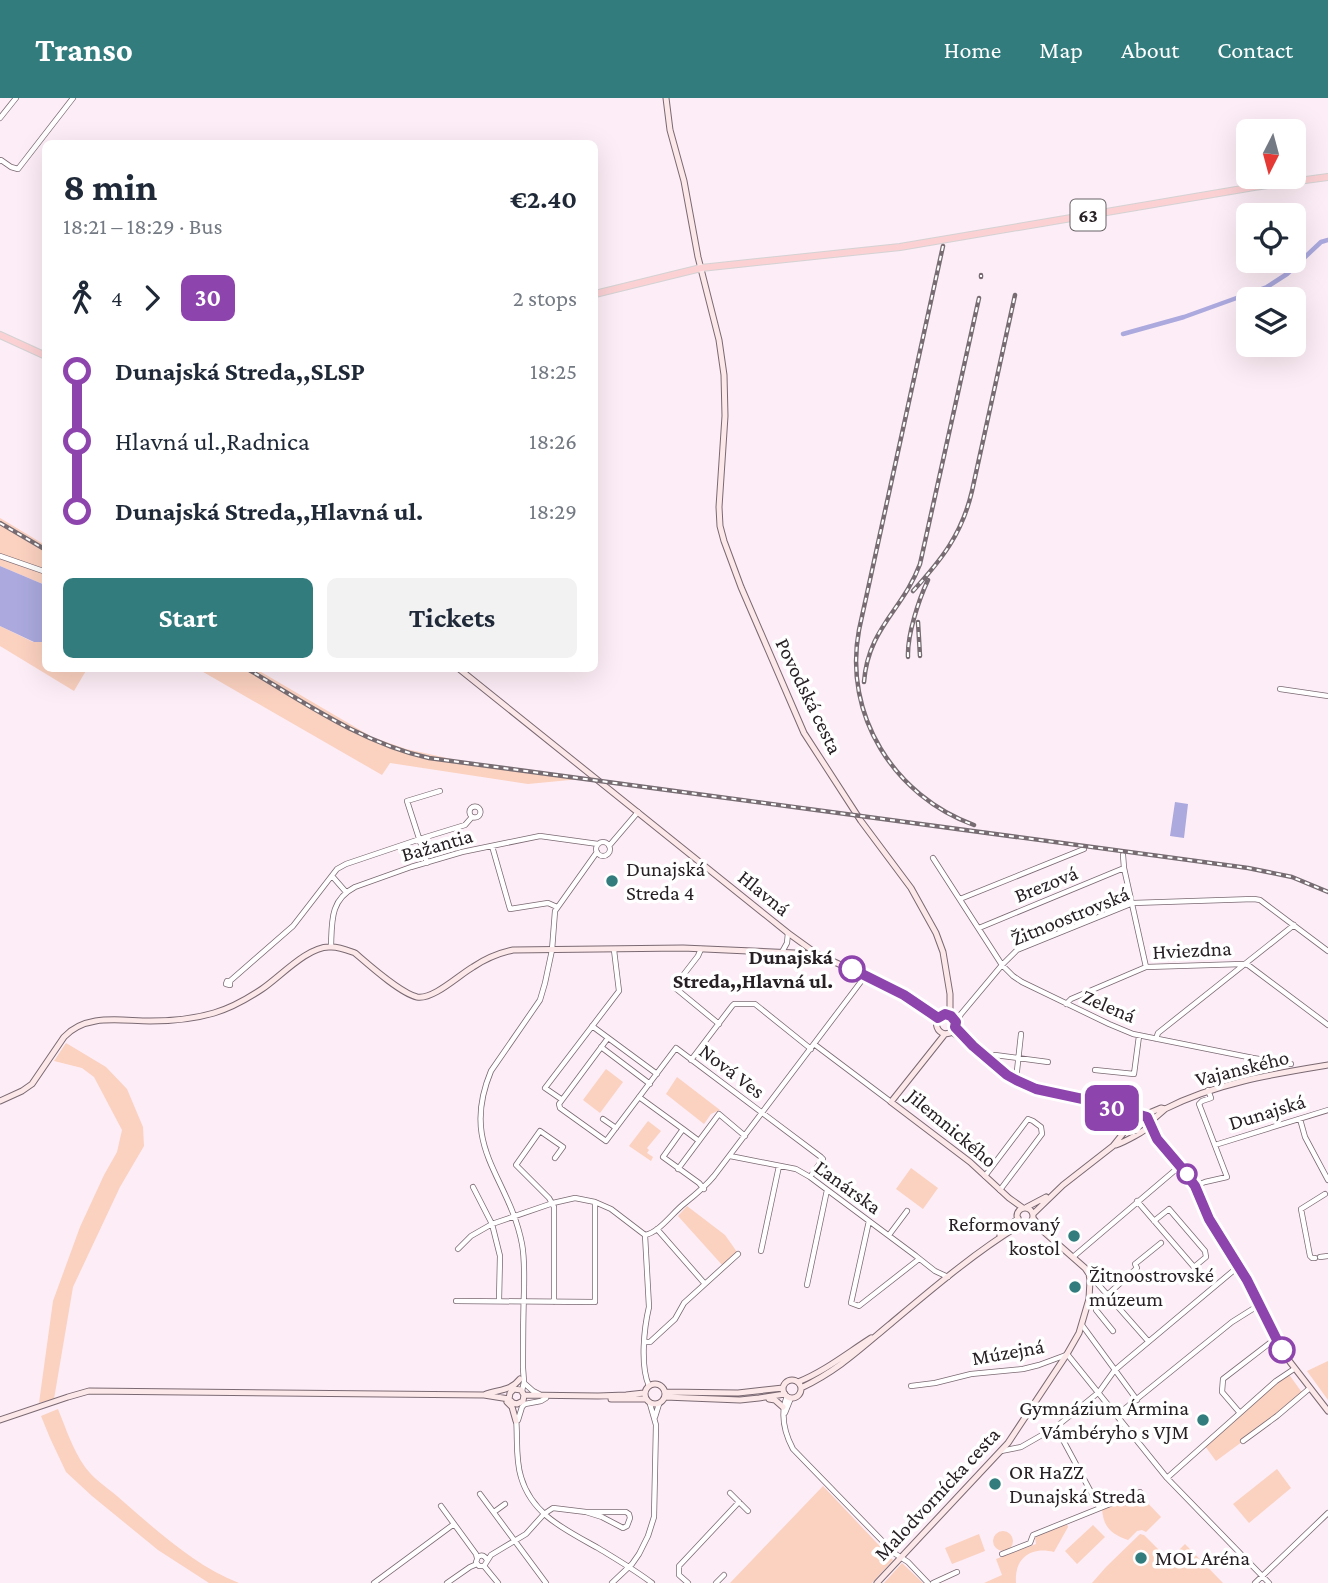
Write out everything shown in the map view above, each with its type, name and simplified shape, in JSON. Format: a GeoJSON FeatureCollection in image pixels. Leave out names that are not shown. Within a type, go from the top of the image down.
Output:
{"type":"FeatureCollection","features":[{"type":"Feature","properties":{"kind":"main road","name":"Povodská cesta"},"geometry":{"type":"LineString","coordinates":[[666,98],[670,130],[684,181],[701,268],[719,340],[724,375],[726,416],[719,515],[724,541],[804,733],[861,821],[911,888],[936,933],[943,953],[950,994],[946,1016]]}},
{"type":"Feature","properties":{"kind":"main road","name":"63"},"geometry":{"type":"LineString","coordinates":[[598,293],[701,268],[900,247],[1328,177]]}},
{"type":"Feature","properties":{"kind":"main road"},"geometry":{"type":"LineString","coordinates":[[0,335],[42,354]]}},
{"type":"Feature","properties":{"kind":"main road","name":"Hlavná"},"geometry":{"type":"LineString","coordinates":[[463,672],[817,954],[866,975],[946,1016]]}},
{"type":"Feature","properties":{"kind":"main road"},"geometry":{"type":"LineString","coordinates":[[0,1101],[32,1084],[64,1037],[84,1023],[98,1020],[182,1019],[213,1013],[262,990],[313,951],[331,946],[355,953],[405,992],[416,997],[434,993],[472,967],[506,952],[521,949],[701,949],[817,954]]}},
{"type":"Feature","properties":{"kind":"main road"},"geometry":{"type":"LineString","coordinates":[[946,1016],[952,1029],[1016,1080],[1036,1089],[1147,1117],[1157,1139],[1195,1186],[1209,1219],[1239,1266],[1275,1339],[1328,1411]]}},
{"type":"Feature","properties":{"kind":"main road","name":"Jilemnického"},"geometry":{"type":"LineString","coordinates":[[935,1046],[938,1030],[936,1022],[946,1016]]}},
{"type":"Feature","properties":{"kind":"main road"},"geometry":{"type":"LineString","coordinates":[[938,1030],[952,1029]]}},
{"type":"Feature","properties":{"kind":"main road","name":"Jilemnického"},"geometry":{"type":"LineString","coordinates":[[952,1029],[935,1046],[891,1102],[949,1146],[1009,1198],[1031,1210],[1029,1219],[1018,1216],[1009,1198]]}},
{"type":"Feature","properties":{"kind":"main road","name":"Vajanského"},"geometry":{"type":"LineString","coordinates":[[1165,1109],[1208,1090],[1257,1078],[1328,1066]]}},
{"type":"Feature","properties":{"kind":"main road"},"geometry":{"type":"LineString","coordinates":[[1113,1108],[1133,1130],[1157,1139]]}},
{"type":"Feature","properties":{"kind":"main road"},"geometry":{"type":"LineString","coordinates":[[1113,1146],[1129,1125],[1131,1118],[1165,1109]]}},
{"type":"Feature","properties":{"kind":"main road"},"geometry":{"type":"LineString","coordinates":[[786,1394],[784,1384],[789,1380],[799,1385],[835,1370],[995,1240],[1029,1219],[1055,1192],[1113,1146],[1141,1132],[1165,1109]]}},
{"type":"Feature","properties":{"kind":"main road"},"geometry":{"type":"LineString","coordinates":[[995,1240],[1025,1208],[1055,1192]]}},
{"type":"Feature","properties":{"kind":"main road"},"geometry":{"type":"LineString","coordinates":[[1029,1219],[1073,1256],[1089,1274]]}},
{"type":"Feature","properties":{"kind":"main road","name":"Múzejná"},"geometry":{"type":"LineString","coordinates":[[1067,1354],[1082,1325],[1089,1299],[1089,1274]]}},
{"type":"Feature","properties":{"kind":"main road","name":"Malodvornícka cesta"},"geometry":{"type":"LineString","coordinates":[[877,1583],[1012,1437],[1067,1354]]}},
{"type":"Feature","properties":{"kind":"main road"},"geometry":{"type":"LineString","coordinates":[[484,1395],[505,1391],[522,1381]]}},
{"type":"Feature","properties":{"kind":"main road"},"geometry":{"type":"LineString","coordinates":[[647,1398],[649,1386],[653,1384],[660,1385],[665,1394]]}},
{"type":"Feature","properties":{"kind":"main road"},"geometry":{"type":"LineString","coordinates":[[665,1394],[798,1395],[799,1385]]}},
{"type":"Feature","properties":{"kind":"main road"},"geometry":{"type":"LineString","coordinates":[[0,1420],[68,1397],[96,1391],[517,1397],[626,1395],[647,1398],[659,1404],[665,1394]]}},
{"type":"Feature","properties":{"kind":"main road"},"geometry":{"type":"LineString","coordinates":[[665,1394],[728,1399],[775,1399],[783,1407]]}},
{"type":"Feature","properties":{"kind":"main road"},"geometry":{"type":"LineString","coordinates":[[759,1398],[786,1394]]}},
{"type":"Feature","properties":{"kind":"main road"},"geometry":{"type":"LineString","coordinates":[[484,1395],[509,1403],[517,1422]]}},
{"type":"Feature","properties":{"kind":"main road"},"geometry":{"type":"LineString","coordinates":[[1321,1402],[1328,1405]]}},
{"type":"Feature","properties":{"kind":"street"},"geometry":{"type":"LineString","coordinates":[[0,118],[16,98]]}},
{"type":"Feature","properties":{"kind":"street"},"geometry":{"type":"LineString","coordinates":[[0,161],[18,169],[73,98]]}},
{"type":"Feature","properties":{"kind":"street"},"geometry":{"type":"LineString","coordinates":[[0,556],[42,571]]}},
{"type":"Feature","properties":{"kind":"street"},"geometry":{"type":"LineString","coordinates":[[1280,689],[1328,696]]}},
{"type":"Feature","properties":{"kind":"street"},"geometry":{"type":"LineString","coordinates":[[427,863],[407,801],[440,791]]}},
{"type":"Feature","properties":{"kind":"street"},"geometry":{"type":"LineString","coordinates":[[597,852],[605,855],[610,850],[609,846],[638,812]]}},
{"type":"Feature","properties":{"kind":"street"},"geometry":{"type":"LineString","coordinates":[[230,981],[293,926],[337,869],[465,825],[472,817]]}},
{"type":"Feature","properties":{"kind":"street","name":"Bažantia"},"geometry":{"type":"LineString","coordinates":[[346,892],[462,852],[540,836],[598,844]]}},
{"type":"Feature","properties":{"kind":"street"},"geometry":{"type":"LineString","coordinates":[[609,846],[604,842],[598,844],[597,852],[557,907],[552,950],[540,1000],[486,1082],[481,1106],[481,1131],[485,1152],[514,1217],[523,1253],[523,1368],[517,1397],[518,1460],[521,1478],[528,1495],[544,1514],[560,1527],[652,1583]]}},
{"type":"Feature","properties":{"kind":"street"},"geometry":{"type":"LineString","coordinates":[[492,846],[510,909],[548,903],[557,907]]}},
{"type":"Feature","properties":{"kind":"street"},"geometry":{"type":"LineString","coordinates":[[960,899],[1084,849]]}},
{"type":"Feature","properties":{"kind":"street"},"geometry":{"type":"LineString","coordinates":[[1124,855],[1146,967]]}},
{"type":"Feature","properties":{"kind":"street","name":"Zelená"},"geometry":{"type":"LineString","coordinates":[[933,858],[1002,965],[1023,982],[1139,1036],[1291,1063]]}},
{"type":"Feature","properties":{"kind":"street","name":"Brezová"},"geometry":{"type":"LineString","coordinates":[[979,928],[1125,868]]}},
{"type":"Feature","properties":{"kind":"street"},"geometry":{"type":"LineString","coordinates":[[331,946],[333,913],[346,892],[332,876]]}},
{"type":"Feature","properties":{"kind":"street","name":"Žitnoostrovská"},"geometry":{"type":"LineString","coordinates":[[952,1029],[960,1015],[1017,950],[1133,904],[1261,900],[1328,951]]}},
{"type":"Feature","properties":{"kind":"street"},"geometry":{"type":"LineString","coordinates":[[1156,1040],[1158,1033],[1294,925]]}},
{"type":"Feature","properties":{"kind":"street"},"geometry":{"type":"LineString","coordinates":[[782,952],[788,933]]}},
{"type":"Feature","properties":{"kind":"street"},"geometry":{"type":"LineString","coordinates":[[701,949],[674,987],[719,1024]]}},
{"type":"Feature","properties":{"kind":"street"},"geometry":{"type":"LineString","coordinates":[[561,1099],[545,1088],[619,990],[614,950]]}},
{"type":"Feature","properties":{"kind":"street"},"geometry":{"type":"LineString","coordinates":[[1243,964],[1248,965],[1328,1025]]}},
{"type":"Feature","properties":{"kind":"street","name":"Hviezdna"},"geometry":{"type":"LineString","coordinates":[[1066,1004],[1071,999],[1146,967],[1243,964]]}},
{"type":"Feature","properties":{"kind":"street"},"geometry":{"type":"LineString","coordinates":[[645,1235],[657,1229],[704,1189],[866,975]]}},
{"type":"Feature","properties":{"kind":"street"},"geometry":{"type":"LineString","coordinates":[[691,1060],[734,1004],[755,1004],[891,1102]]}},
{"type":"Feature","properties":{"kind":"street"},"geometry":{"type":"LineString","coordinates":[[946,1016],[960,1015]]}},
{"type":"Feature","properties":{"kind":"street"},"geometry":{"type":"LineString","coordinates":[[592,1026],[657,1074]]}},
{"type":"Feature","properties":{"kind":"street"},"geometry":{"type":"LineString","coordinates":[[1016,1080],[1021,1034]]}},
{"type":"Feature","properties":{"kind":"street"},"geometry":{"type":"LineString","coordinates":[[604,1119],[616,1128],[606,1141],[560,1108],[559,1104],[607,1036]]}},
{"type":"Feature","properties":{"kind":"street"},"geometry":{"type":"LineString","coordinates":[[1095,1070],[1134,1074],[1139,1036]]}},
{"type":"Feature","properties":{"kind":"street"},"geometry":{"type":"LineString","coordinates":[[601,1047],[650,1084]]}},
{"type":"Feature","properties":{"kind":"street","name":"Nová Ves"},"geometry":{"type":"LineString","coordinates":[[616,1128],[676,1048],[823,1159],[810,1177]]}},
{"type":"Feature","properties":{"kind":"street"},"geometry":{"type":"LineString","coordinates":[[995,1055],[1048,1062]]}},
{"type":"Feature","properties":{"kind":"street","name":"Dunajská"},"geometry":{"type":"LineString","coordinates":[[1195,1186],[1227,1177],[1199,1104],[1211,1098],[1208,1090]]}},
{"type":"Feature","properties":{"kind":"street"},"geometry":{"type":"LineString","coordinates":[[639,1097],[699,1141]]}},
{"type":"Feature","properties":{"kind":"street","name":"Dunajská"},"geometry":{"type":"LineString","coordinates":[[1215,1145],[1328,1110]]}},
{"type":"Feature","properties":{"kind":"street","name":"Nová Ves"},"geometry":{"type":"LineString","coordinates":[[678,1169],[719,1114],[745,1136]]}},
{"type":"Feature","properties":{"kind":"street"},"geometry":{"type":"LineString","coordinates":[[985,1176],[1028,1119],[1041,1127],[1042,1133],[1000,1189]]}},
{"type":"Feature","properties":{"kind":"street"},"geometry":{"type":"LineString","coordinates":[[1300,1119],[1305,1137],[1328,1180]]}},
{"type":"Feature","properties":{"kind":"street"},"geometry":{"type":"LineString","coordinates":[[683,1129],[663,1157],[704,1189]]}},
{"type":"Feature","properties":{"kind":"street"},"geometry":{"type":"LineString","coordinates":[[554,1302],[553,1203],[516,1165],[540,1131],[563,1147],[555,1158]]}},
{"type":"Feature","properties":{"kind":"street","name":"Ľanárska"},"geometry":{"type":"LineString","coordinates":[[730,1156],[796,1169],[935,1271],[948,1277]]}},
{"type":"Feature","properties":{"kind":"street"},"geometry":{"type":"LineString","coordinates":[[761,1251],[779,1166]]}},
{"type":"Feature","properties":{"kind":"street"},"geometry":{"type":"LineString","coordinates":[[1073,1256],[1180,1166]]}},
{"type":"Feature","properties":{"kind":"street"},"geometry":{"type":"LineString","coordinates":[[473,1187],[492,1224],[499,1256],[499,1301]]}},
{"type":"Feature","properties":{"kind":"street"},"geometry":{"type":"LineString","coordinates":[[807,1285],[827,1190]]}},
{"type":"Feature","properties":{"kind":"street"},"geometry":{"type":"LineString","coordinates":[[1325,1194],[1301,1209],[1315,1257],[1328,1256]]}},
{"type":"Feature","properties":{"kind":"street"},"geometry":{"type":"LineString","coordinates":[[458,1249],[471,1236],[492,1224],[553,1203],[575,1198],[611,1209],[645,1235],[649,1307],[646,1318],[645,1376],[649,1386]]}},
{"type":"Feature","properties":{"kind":"street"},"geometry":{"type":"LineString","coordinates":[[1137,1201],[1154,1222],[1194,1267],[1206,1257],[1205,1251],[1169,1209],[1154,1222]]}},
{"type":"Feature","properties":{"kind":"street"},"geometry":{"type":"LineString","coordinates":[[456,1301],[595,1302],[595,1202]]}},
{"type":"Feature","properties":{"kind":"street"},"geometry":{"type":"LineString","coordinates":[[888,1235],[906,1211]]}},
{"type":"Feature","properties":{"kind":"street"},"geometry":{"type":"LineString","coordinates":[[869,1221],[852,1303],[859,1307],[919,1259]]}},
{"type":"Feature","properties":{"kind":"street"},"geometry":{"type":"LineString","coordinates":[[657,1229],[705,1284]]}},
{"type":"Feature","properties":{"kind":"street"},"geometry":{"type":"LineString","coordinates":[[1112,1331],[1095,1308],[1097,1304],[1161,1243]]}},
{"type":"Feature","properties":{"kind":"street"},"geometry":{"type":"LineString","coordinates":[[645,1342],[650,1342],[675,1319],[684,1303],[738,1254]]}},
{"type":"Feature","properties":{"kind":"street"},"geometry":{"type":"LineString","coordinates":[[1000,1451],[1016,1448],[1056,1427],[1099,1392],[1114,1371],[1148,1341],[1239,1266]]}},
{"type":"Feature","properties":{"kind":"street"},"geometry":{"type":"LineString","coordinates":[[934,1288],[935,1271]]}},
{"type":"Feature","properties":{"kind":"street"},"geometry":{"type":"LineString","coordinates":[[1089,1274],[1148,1341]]}},
{"type":"Feature","properties":{"kind":"street"},"geometry":{"type":"LineString","coordinates":[[1117,1415],[1232,1322],[1259,1305]]}},
{"type":"Feature","properties":{"kind":"street"},"geometry":{"type":"LineString","coordinates":[[1082,1325],[1137,1400]]}},
{"type":"Feature","properties":{"kind":"street"},"geometry":{"type":"LineString","coordinates":[[1240,1413],[1222,1392],[1222,1382],[1226,1376],[1275,1339]]}},
{"type":"Feature","properties":{"kind":"street"},"geometry":{"type":"LineString","coordinates":[[1067,1354],[1167,1478],[1269,1583]]}},
{"type":"Feature","properties":{"kind":"street","name":"Múzejná"},"geometry":{"type":"LineString","coordinates":[[911,1386],[971,1374],[1039,1365],[1067,1354]]}},
{"type":"Feature","properties":{"kind":"street"},"geometry":{"type":"LineString","coordinates":[[1167,1478],[1294,1368]]}},
{"type":"Feature","properties":{"kind":"street"},"geometry":{"type":"LineString","coordinates":[[517,1422],[525,1404],[541,1401],[545,1397],[535,1393],[522,1381]]}},
{"type":"Feature","properties":{"kind":"street"},"geometry":{"type":"LineString","coordinates":[[1243,1441],[1310,1388]]}},
{"type":"Feature","properties":{"kind":"street"},"geometry":{"type":"LineString","coordinates":[[786,1394],[783,1417],[785,1431],[793,1449],[894,1553],[931,1583],[957,1572]]}},
{"type":"Feature","properties":{"kind":"street"},"geometry":{"type":"LineString","coordinates":[[783,1417],[786,1394]]}},
{"type":"Feature","properties":{"kind":"street"},"geometry":{"type":"LineString","coordinates":[[612,1583],[629,1567],[643,1547],[653,1517],[656,1425],[647,1398]]}},
{"type":"Feature","properties":{"kind":"street"},"geometry":{"type":"LineString","coordinates":[[655,1418],[659,1404]]}},
{"type":"Feature","properties":{"kind":"street"},"geometry":{"type":"LineString","coordinates":[[1056,1427],[1099,1507]]}},
{"type":"Feature","properties":{"kind":"street"},"geometry":{"type":"LineString","coordinates":[[1012,1437],[1016,1448]]}},
{"type":"Feature","properties":{"kind":"street"},"geometry":{"type":"LineString","coordinates":[[1002,1555],[1031,1543],[1033,1535],[1140,1492]]}},
{"type":"Feature","properties":{"kind":"street"},"geometry":{"type":"LineString","coordinates":[[730,1493],[748,1511]]}},
{"type":"Feature","properties":{"kind":"street"},"geometry":{"type":"LineString","coordinates":[[480,1494],[546,1583]]}},
{"type":"Feature","properties":{"kind":"street"},"geometry":{"type":"LineString","coordinates":[[688,1583],[679,1575],[679,1566],[739,1502]]}},
{"type":"Feature","properties":{"kind":"street"},"geometry":{"type":"LineString","coordinates":[[494,1512],[505,1504]]}},
{"type":"Feature","properties":{"kind":"street"},"geometry":{"type":"LineString","coordinates":[[441,1506],[498,1583]]}},
{"type":"Feature","properties":{"kind":"street"},"geometry":{"type":"LineString","coordinates":[[447,1583],[528,1532],[544,1514],[554,1508],[586,1512],[626,1512],[630,1518],[627,1526],[623,1528],[586,1512]]}},
{"type":"Feature","properties":{"kind":"street"},"geometry":{"type":"LineString","coordinates":[[1255,1583],[1328,1513]]}},
{"type":"Feature","properties":{"kind":"street"},"geometry":{"type":"LineString","coordinates":[[374,1583],[454,1524]]}},
{"type":"Feature","properties":{"kind":"street"},"geometry":{"type":"LineString","coordinates":[[908,1562],[909,1548]]}},
{"type":"Feature","properties":{"kind":"street"},"geometry":{"type":"LineString","coordinates":[[716,1583],[724,1575]]}},
{"type":"Feature","properties":{"kind":"shaded area"},"geometry":{"type":"Polygon","coordinates":[[[0,518],[42,543],[42,584],[0,566],[0,518]]]}},
{"type":"Feature","properties":{"kind":"shaded area"},"geometry":{"type":"Polygon","coordinates":[[[0,626],[33,642],[42,642],[42,672],[0,646],[0,626]]]}},
{"type":"Feature","properties":{"kind":"shaded area"},"geometry":{"type":"Polygon","coordinates":[[[43,672],[85,672],[74,691],[43,672]]]}},
{"type":"Feature","properties":{"kind":"shaded area"},"geometry":{"type":"Polygon","coordinates":[[[203,672],[261,672],[372,737],[406,749],[456,760],[591,778],[528,784],[390,763],[382,775],[203,672]]]}},
{"type":"Feature","properties":{"kind":"shaded area"},"geometry":{"type":"Polygon","coordinates":[[[66,1043],[106,1067],[127,1089],[143,1127],[144,1146],[120,1187],[73,1287],[54,1399],[39,1403],[53,1301],[80,1227],[117,1152],[122,1130],[94,1077],[82,1068],[54,1061],[66,1043]]]}},
{"type":"Feature","properties":{"kind":"shaded area"},"geometry":{"type":"Polygon","coordinates":[[[606,1069],[623,1082],[600,1113],[583,1100],[606,1069]]]}},
{"type":"Feature","properties":{"kind":"shaded area"},"geometry":{"type":"Polygon","coordinates":[[[677,1077],[720,1110],[711,1114],[704,1124],[666,1094],[677,1077]]]}},
{"type":"Feature","properties":{"kind":"shaded area"},"geometry":{"type":"Polygon","coordinates":[[[648,1121],[661,1131],[647,1148],[647,1153],[653,1157],[651,1161],[629,1146],[648,1121]]]}},
{"type":"Feature","properties":{"kind":"shaded area"},"geometry":{"type":"Polygon","coordinates":[[[911,1168],[938,1188],[923,1209],[896,1189],[911,1168]]]}},
{"type":"Feature","properties":{"kind":"shaded area"},"geometry":{"type":"Polygon","coordinates":[[[687,1206],[725,1235],[737,1252],[723,1266],[678,1216],[687,1206]]]}},
{"type":"Feature","properties":{"kind":"shaded area"},"geometry":{"type":"Polygon","coordinates":[[[1328,1361],[1328,1400],[1307,1371],[1328,1361]]]}},
{"type":"Feature","properties":{"kind":"shaded area"},"geometry":{"type":"Polygon","coordinates":[[[1288,1373],[1303,1394],[1216,1461],[1205,1446],[1288,1373]]]}},
{"type":"Feature","properties":{"kind":"shaded area"},"geometry":{"type":"Polygon","coordinates":[[[58,1409],[77,1454],[92,1475],[190,1556],[239,1583],[209,1583],[158,1550],[66,1472],[41,1416],[58,1409]]]}},
{"type":"Feature","properties":{"kind":"shaded area"},"geometry":{"type":"Polygon","coordinates":[[[1277,1469],[1291,1488],[1249,1523],[1233,1504],[1277,1469]]]}},
{"type":"Feature","properties":{"kind":"shaded area"},"geometry":{"type":"Polygon","coordinates":[[[823,1486],[893,1560],[872,1583],[730,1583],[823,1486]]]}},
{"type":"Feature","properties":{"kind":"shaded area"},"geometry":{"type":"Polygon","coordinates":[[[1140,1495],[1161,1517],[1146,1532],[1137,1531],[1128,1540],[1109,1529],[1102,1508],[1140,1495]]]}},
{"type":"Feature","properties":{"kind":"shaded area"},"geometry":{"type":"Polygon","coordinates":[[[1067,1524],[1068,1527],[1054,1552],[1038,1551],[1021,1561],[1016,1583],[984,1583],[1002,1575],[996,1559],[1036,1544],[1035,1537],[1067,1524]]]}},
{"type":"Feature","properties":{"kind":"shaded area"},"geometry":{"type":"Polygon","coordinates":[[[1093,1525],[1105,1537],[1077,1564],[1065,1551],[1093,1525]]]}},
{"type":"Feature","properties":{"kind":"shaded area"},"geometry":{"type":"Polygon","coordinates":[[[1003,1531],[1010,1534],[1013,1541],[1010,1548],[1003,1551],[996,1548],[993,1541],[996,1534],[1003,1531]]]}},
{"type":"Feature","properties":{"kind":"shaded area"},"geometry":{"type":"Polygon","coordinates":[[[979,1534],[985,1551],[952,1564],[945,1548],[979,1534]]]}},
{"type":"Feature","properties":{"kind":"shaded area","name":"MOL Aréna"},"geometry":{"type":"Polygon","coordinates":[[[1140,1534],[1169,1560],[1185,1544],[1223,1583],[1092,1583],[1140,1534]]]}},
{"type":"Feature","properties":{"kind":"shaded area"},"geometry":{"type":"Polygon","coordinates":[[[902,1563],[923,1583],[884,1583],[902,1563]]]}},
{"type":"Feature","properties":{"kind":"water"},"geometry":{"type":"Polygon","coordinates":[[[0,566],[42,584],[42,642],[34,642],[0,626],[0,566]]]}},
{"type":"Feature","properties":{"kind":"water"},"geometry":{"type":"Polygon","coordinates":[[[1175,802],[1188,804],[1184,838],[1170,836],[1175,802]]]}},
{"type":"Feature","properties":{"kind":"waterway"},"geometry":{"type":"LineString","coordinates":[[1123,334],[1184,317],[1267,287],[1287,274],[1321,242],[1328,240]]}},
{"type":"Feature","properties":{"kind":"railway"},"geometry":{"type":"LineString","coordinates":[[943,246],[859,630],[856,662],[859,692],[867,721],[880,748],[898,773],[920,794],[945,812],[974,825]]}},
{"type":"Feature","properties":{"kind":"railway"},"geometry":{"type":"LineString","coordinates":[[913,591],[950,545],[968,506],[1015,295]]}},
{"type":"Feature","properties":{"kind":"railway"},"geometry":{"type":"LineString","coordinates":[[864,682],[872,647],[920,564],[979,298]]}},
{"type":"Feature","properties":{"kind":"railway"},"geometry":{"type":"LineString","coordinates":[[0,523],[42,548]]}},
{"type":"Feature","properties":{"kind":"railway"},"geometry":{"type":"LineString","coordinates":[[908,657],[914,617],[928,580]]}},
{"type":"Feature","properties":{"kind":"railway"},"geometry":{"type":"LineString","coordinates":[[918,622],[920,656]]}},
{"type":"Feature","properties":{"kind":"railway"},"geometry":{"type":"LineString","coordinates":[[253,672],[357,732],[380,743],[429,758],[1248,868],[1292,877],[1328,892]]}},
{"type":"Feature","properties":{"kind":"bus line","name":"30"},"geometry":{"type":"LineString","coordinates":[[852,969],[904,995],[938,1018],[947,1014],[954,1018],[955,1027],[973,1046],[1016,1080],[1036,1089],[1147,1117],[1157,1139],[1195,1186],[1209,1219],[1247,1280],[1282,1350]]}},
{"type":"Feature","properties":{"kind":"place","name":"Dunajská Streda 4"},"geometry":{"type":"Point","coordinates":[612,881]}},
{"type":"Feature","properties":{"kind":"place","name":"Dunajská Streda,,Hlavná ul."},"geometry":{"type":"Point","coordinates":[852,969]}},
{"type":"Feature","properties":{"kind":"place","name":"Reformovaný kostol"},"geometry":{"type":"Point","coordinates":[1074,1236]}},
{"type":"Feature","properties":{"kind":"place","name":"Žitnoostrovské múzeum"},"geometry":{"type":"Point","coordinates":[1075,1287]}},
{"type":"Feature","properties":{"kind":"place","name":"Gymnázium Ármina Vámbéryho s VJM"},"geometry":{"type":"Point","coordinates":[1203,1420]}},
{"type":"Feature","properties":{"kind":"place","name":"OR HaZZ Dunajská Streda"},"geometry":{"type":"Point","coordinates":[995,1484]}},
{"type":"Feature","properties":{"kind":"place","name":"MOL Aréna"},"geometry":{"type":"Point","coordinates":[1141,1558]}}]}
